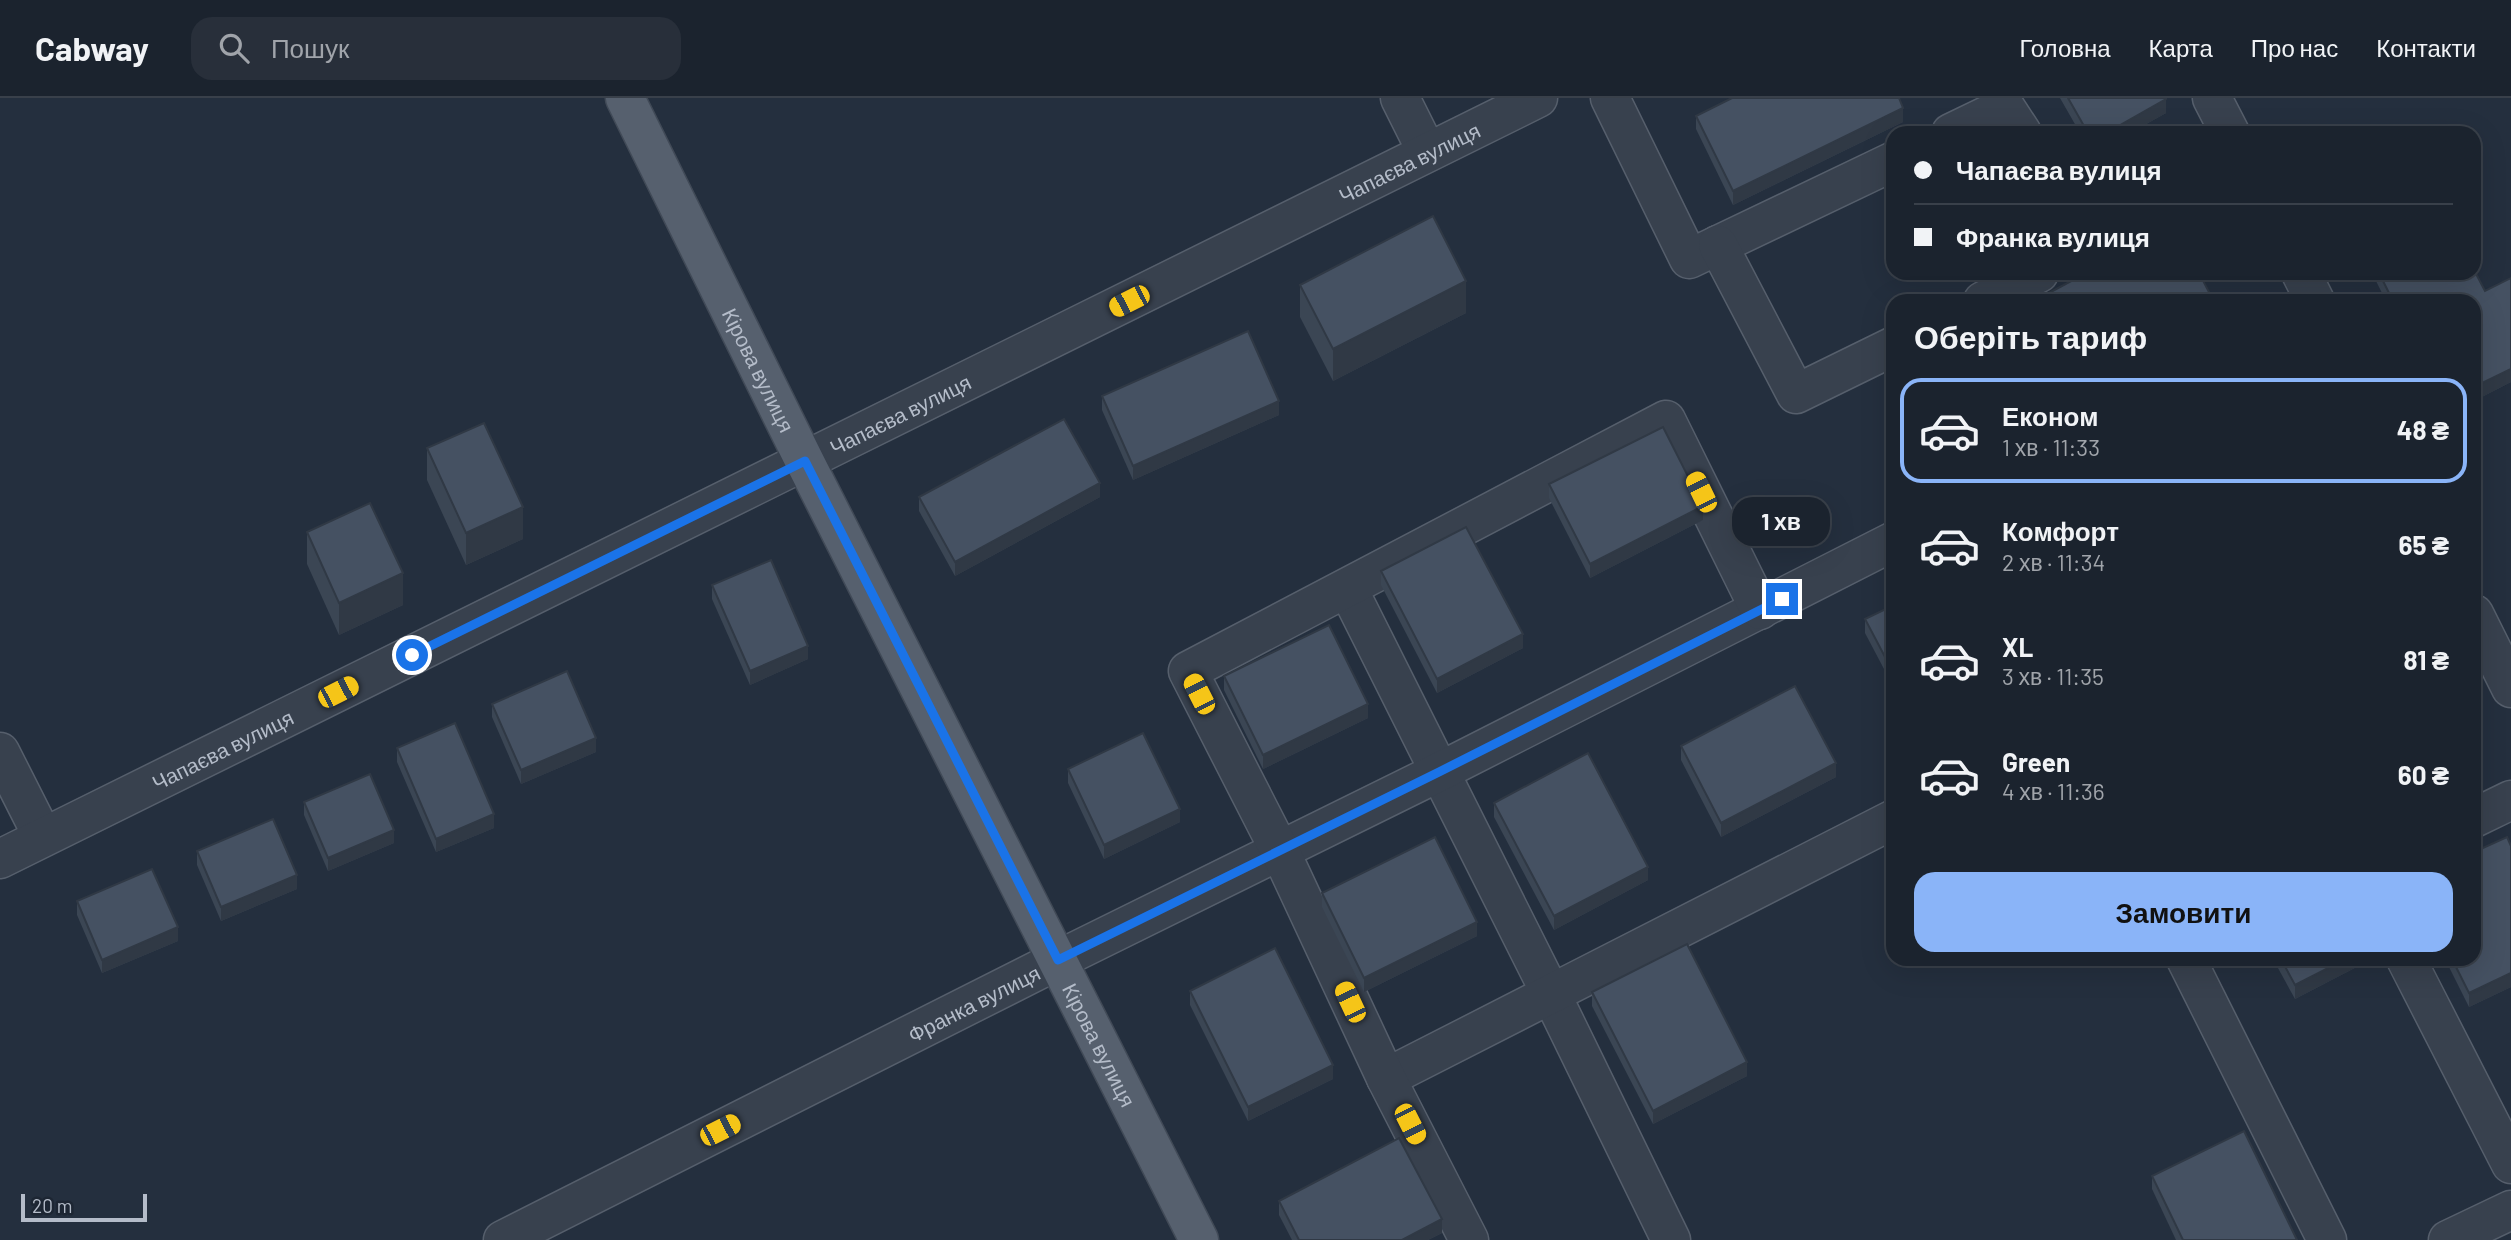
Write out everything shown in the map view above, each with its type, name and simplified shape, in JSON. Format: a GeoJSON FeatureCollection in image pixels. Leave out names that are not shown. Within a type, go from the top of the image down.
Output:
{"type":"FeatureCollection","features":[{"type":"Feature","properties":{"kind":"main road","name":"Кірова вулиця"},"geometry":{"type":"LineString","coordinates":[[625,98],[805,461],[1199,1240]]}},
{"type":"Feature","properties":{"kind":"street"},"geometry":{"type":"LineString","coordinates":[[1400,98],[1427,152]]}},
{"type":"Feature","properties":{"kind":"street","name":"Чапаєва вулиця"},"geometry":{"type":"LineString","coordinates":[[0,859],[1538,98]]}},
{"type":"Feature","properties":{"kind":"street"},"geometry":{"type":"LineString","coordinates":[[1610,98],[1689,259],[1886,164]]}},
{"type":"Feature","properties":{"kind":"street"},"geometry":{"type":"LineString","coordinates":[[2212,98],[2226,126]]}},
{"type":"Feature","properties":{"kind":"street"},"geometry":{"type":"LineString","coordinates":[[1966,126],[2005,107],[2017,126]]}},
{"type":"Feature","properties":{"kind":"street"},"geometry":{"type":"LineString","coordinates":[[1718,245],[1796,394],[1886,350]]}},
{"type":"Feature","properties":{"kind":"street"},"geometry":{"type":"LineString","coordinates":[[1997,294],[2025,280]]}},
{"type":"Feature","properties":{"kind":"street"},"geometry":{"type":"LineString","coordinates":[[1469,1240],[1386,1078],[1280,851],[1188,671],[1666,420],[1760,610]]}},
{"type":"Feature","properties":{"kind":"street","name":"Франка вулиця"},"geometry":{"type":"LineString","coordinates":[[503,1240],[1886,545]]}},
{"type":"Feature","properties":{"kind":"street"},"geometry":{"type":"LineString","coordinates":[[1348,589],[1671,1240]]}},
{"type":"Feature","properties":{"kind":"street"},"geometry":{"type":"LineString","coordinates":[[2481,622],[2502,648],[2511,688]]}},
{"type":"Feature","properties":{"kind":"street"},"geometry":{"type":"LineString","coordinates":[[0,752],[43,837]]}},
{"type":"Feature","properties":{"kind":"street"},"geometry":{"type":"LineString","coordinates":[[2481,815],[2511,800]]}},
{"type":"Feature","properties":{"kind":"street"},"geometry":{"type":"LineString","coordinates":[[1386,1078],[1550,992],[1886,823]]}},
{"type":"Feature","properties":{"kind":"street"},"geometry":{"type":"LineString","coordinates":[[2190,966],[2327,1240]]}},
{"type":"Feature","properties":{"kind":"street"},"geometry":{"type":"LineString","coordinates":[[2410,966],[2511,1164]]}},
{"type":"Feature","properties":{"kind":"street"},"geometry":{"type":"LineString","coordinates":[[2448,1240],[2511,1210]]}},
{"type":"Feature","properties":{"kind":"building"},"geometry":{"type":"Polygon","coordinates":[[[1732,98],[1899,98],[1903,108],[1733,191],[1696,116],[1732,98]]]}},
{"type":"Feature","properties":{"kind":"building"},"geometry":{"type":"Polygon","coordinates":[[[2068,98],[2166,98],[2118,126],[2084,126],[2068,98]]]}},
{"type":"Feature","properties":{"kind":"building"},"geometry":{"type":"Polygon","coordinates":[[[1433,216],[1466,281],[1333,349],[1300,285],[1433,216]]]}},
{"type":"Feature","properties":{"kind":"building"},"geometry":{"type":"Polygon","coordinates":[[[2511,278],[2511,369],[2481,384],[2481,294],[2390,294],[2382,280],[2479,280],[2485,291],[2511,278]]]}},
{"type":"Feature","properties":{"kind":"building"},"geometry":{"type":"Polygon","coordinates":[[[2073,280],[2203,280],[2210,294],[2047,294],[2073,280]]]}},
{"type":"Feature","properties":{"kind":"building"},"geometry":{"type":"Polygon","coordinates":[[[1248,331],[1279,401],[1133,466],[1102,396],[1248,331]]]}},
{"type":"Feature","properties":{"kind":"building"},"geometry":{"type":"Polygon","coordinates":[[[1064,419],[1100,483],[955,562],[919,497],[1064,419]]]}},
{"type":"Feature","properties":{"kind":"building"},"geometry":{"type":"Polygon","coordinates":[[[484,423],[523,507],[466,533],[427,448],[484,423]]]}},
{"type":"Feature","properties":{"kind":"building"},"geometry":{"type":"Polygon","coordinates":[[[1663,427],[1703,506],[1590,564],[1549,484],[1663,427]]]}},
{"type":"Feature","properties":{"kind":"building"},"geometry":{"type":"Polygon","coordinates":[[[370,503],[403,573],[339,603],[307,532],[370,503]]]}},
{"type":"Feature","properties":{"kind":"building"},"geometry":{"type":"Polygon","coordinates":[[[1466,527],[1523,634],[1437,679],[1381,571],[1466,527]]]}},
{"type":"Feature","properties":{"kind":"building"},"geometry":{"type":"Polygon","coordinates":[[[771,560],[808,646],[750,671],[712,585],[771,560]]]}},
{"type":"Feature","properties":{"kind":"building"},"geometry":{"type":"Polygon","coordinates":[[[1886,609],[1886,659],[1865,619],[1886,609]]]}},
{"type":"Feature","properties":{"kind":"building"},"geometry":{"type":"Polygon","coordinates":[[[1329,625],[1368,704],[1263,755],[1224,676],[1329,625]]]}},
{"type":"Feature","properties":{"kind":"building"},"geometry":{"type":"Polygon","coordinates":[[[567,671],[596,738],[521,770],[492,704],[567,671]]]}},
{"type":"Feature","properties":{"kind":"building"},"geometry":{"type":"Polygon","coordinates":[[[1795,686],[1836,763],[1721,823],[1681,746],[1795,686]]]}},
{"type":"Feature","properties":{"kind":"building"},"geometry":{"type":"Polygon","coordinates":[[[455,723],[494,814],[436,839],[397,748],[455,723]]]}},
{"type":"Feature","properties":{"kind":"building"},"geometry":{"type":"Polygon","coordinates":[[[1143,733],[1180,809],[1104,845],[1068,769],[1143,733]]]}},
{"type":"Feature","properties":{"kind":"building"},"geometry":{"type":"Polygon","coordinates":[[[1588,753],[1648,867],[1554,916],[1494,803],[1588,753]]]}},
{"type":"Feature","properties":{"kind":"building"},"geometry":{"type":"Polygon","coordinates":[[[370,774],[394,830],[328,858],[304,802],[370,774]]]}},
{"type":"Feature","properties":{"kind":"building"},"geometry":{"type":"Polygon","coordinates":[[[273,819],[297,875],[221,907],[197,851],[273,819]]]}},
{"type":"Feature","properties":{"kind":"building"},"geometry":{"type":"Polygon","coordinates":[[[1435,837],[1477,922],[1364,978],[1322,893],[1435,837]]]}},
{"type":"Feature","properties":{"kind":"building"},"geometry":{"type":"Polygon","coordinates":[[[2507,837],[2511,846],[2511,973],[2469,993],[2456,966],[2481,966],[2481,849],[2507,837]]]}},
{"type":"Feature","properties":{"kind":"building"},"geometry":{"type":"Polygon","coordinates":[[[152,869],[178,927],[102,960],[77,901],[152,869]]]}},
{"type":"Feature","properties":{"kind":"building"},"geometry":{"type":"Polygon","coordinates":[[[1687,944],[1747,1062],[1653,1111],[1592,992],[1687,944]]]}},
{"type":"Feature","properties":{"kind":"building"},"geometry":{"type":"Polygon","coordinates":[[[1275,948],[1333,1065],[1248,1107],[1190,991],[1275,948]]]}},
{"type":"Feature","properties":{"kind":"building"},"geometry":{"type":"Polygon","coordinates":[[[2285,966],[2332,966],[2295,985],[2285,966]]]}},
{"type":"Feature","properties":{"kind":"building"},"geometry":{"type":"Polygon","coordinates":[[[2244,1131],[2297,1240],[2183,1240],[2152,1176],[2244,1131]]]}},
{"type":"Feature","properties":{"kind":"building"},"geometry":{"type":"Polygon","coordinates":[[[1399,1138],[1442,1219],[1402,1240],[1299,1240],[1279,1201],[1399,1138]]]}},
{"type":"Feature","properties":{"kind":"route"},"geometry":{"type":"LineString","coordinates":[[412,655],[805,461],[1058,960],[1782,599]]}}]}
